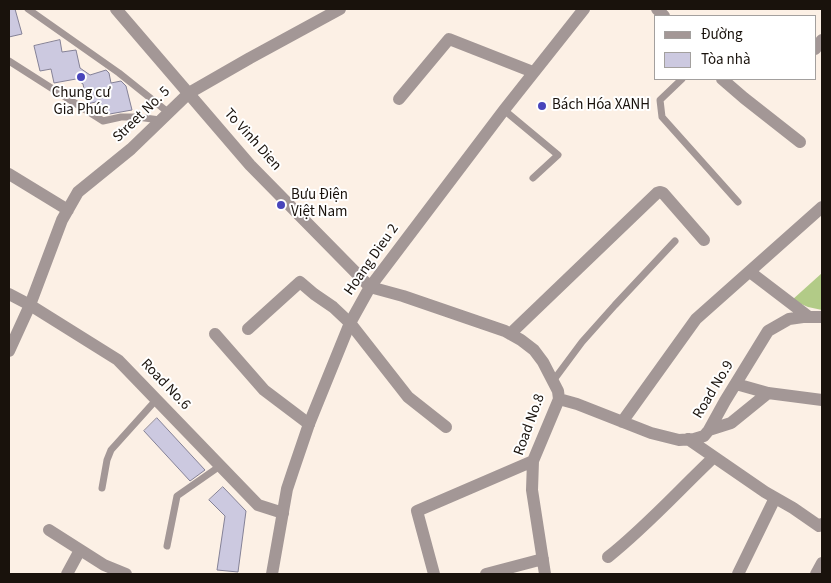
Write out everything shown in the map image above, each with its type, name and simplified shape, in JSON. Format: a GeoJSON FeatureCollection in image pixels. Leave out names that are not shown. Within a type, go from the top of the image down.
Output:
{"type":"FeatureCollection","features":[{"type":"Feature","properties":{"kind":"street","name":"To Vinh Dien"},"geometry":{"type":"LineString","coordinates":[[116,9],[250,165],[370,287]]}},
{"type":"Feature","properties":{"kind":"street","name":"Street No. 5"},"geometry":{"type":"LineString","coordinates":[[9,351],[30,305],[62,220],[78,192],[131,149],[189,93],[340,9]]}},
{"type":"Feature","properties":{"kind":"street","name":"Hoang Dieu 2"},"geometry":{"type":"LineString","coordinates":[[272,574],[293,471],[309,424],[350,323],[370,287],[533,72],[584,9]]}},
{"type":"Feature","properties":{"kind":"street"},"geometry":{"type":"LineString","coordinates":[[399,99],[449,39],[533,72]]}},
{"type":"Feature","properties":{"kind":"street"},"geometry":{"type":"LineString","coordinates":[[723,80],[800,142]]}},
{"type":"Feature","properties":{"kind":"street"},"geometry":{"type":"LineString","coordinates":[[9,174],[68,210]]}},
{"type":"Feature","properties":{"kind":"street"},"geometry":{"type":"LineString","coordinates":[[510,334],[657,193],[663,193],[704,240]]}},
{"type":"Feature","properties":{"kind":"street"},"geometry":{"type":"LineString","coordinates":[[622,422],[696,319],[822,207]]}},
{"type":"Feature","properties":{"kind":"street"},"geometry":{"type":"LineString","coordinates":[[750,272],[816,317]]}},
{"type":"Feature","properties":{"kind":"street"},"geometry":{"type":"LineString","coordinates":[[248,329],[300,282],[333,307],[350,323],[408,397],[446,427]]}},
{"type":"Feature","properties":{"kind":"street","name":"Road No.8"},"geometry":{"type":"LineString","coordinates":[[370,287],[403,296],[505,331],[534,350],[543,362],[558,391],[560,399],[533,461],[532,490],[545,574]]}},
{"type":"Feature","properties":{"kind":"street","name":"Road No.6"},"geometry":{"type":"LineString","coordinates":[[9,294],[118,360],[258,505],[283,513]]}},
{"type":"Feature","properties":{"kind":"street","name":"Road No.9"},"geometry":{"type":"LineString","coordinates":[[560,399],[651,433],[679,440],[704,436],[768,331],[789,320],[816,317]]}},
{"type":"Feature","properties":{"kind":"street"},"geometry":{"type":"LineString","coordinates":[[215,334],[264,390],[309,424]]}},
{"type":"Feature","properties":{"kind":"street"},"geometry":{"type":"LineString","coordinates":[[736,384],[768,393],[822,400]]}},
{"type":"Feature","properties":{"kind":"street"},"geometry":{"type":"LineString","coordinates":[[709,430],[731,423],[768,393]]}},
{"type":"Feature","properties":{"kind":"street"},"geometry":{"type":"LineString","coordinates":[[688,439],[821,527]]}},
{"type":"Feature","properties":{"kind":"street"},"geometry":{"type":"LineString","coordinates":[[608,558],[644,527],[714,457]]}},
{"type":"Feature","properties":{"kind":"street"},"geometry":{"type":"LineString","coordinates":[[434,574],[417,511],[533,461]]}},
{"type":"Feature","properties":{"kind":"street"},"geometry":{"type":"LineString","coordinates":[[738,574],[775,498]]}},
{"type":"Feature","properties":{"kind":"street"},"geometry":{"type":"LineString","coordinates":[[49,530],[80,550],[102,570],[126,574]]}},
{"type":"Feature","properties":{"kind":"street"},"geometry":{"type":"LineString","coordinates":[[67,574],[80,550]]}},
{"type":"Feature","properties":{"kind":"street"},"geometry":{"type":"LineString","coordinates":[[486,574],[542,559]]}},
{"type":"Feature","properties":{"kind":"street"},"geometry":{"type":"LineString","coordinates":[[816,574],[822,563]]}},
{"type":"Feature","properties":{"kind":"lane"},"geometry":{"type":"LineString","coordinates":[[28,9],[119,72],[164,117]]}},
{"type":"Feature","properties":{"kind":"lane"},"geometry":{"type":"LineString","coordinates":[[9,61],[103,121],[121,117],[164,117]]}},
{"type":"Feature","properties":{"kind":"lane"},"geometry":{"type":"LineString","coordinates":[[681,80],[660,100],[662,117],[738,202]]}},
{"type":"Feature","properties":{"kind":"lane"},"geometry":{"type":"LineString","coordinates":[[504,110],[558,155],[533,178]]}},
{"type":"Feature","properties":{"kind":"lane"},"geometry":{"type":"LineString","coordinates":[[553,381],[582,342],[674,241]]}},
{"type":"Feature","properties":{"kind":"lane"},"geometry":{"type":"LineString","coordinates":[[102,488],[107,460],[111,450],[156,400]]}},
{"type":"Feature","properties":{"kind":"lane"},"geometry":{"type":"LineString","coordinates":[[167,546],[177,496],[220,466]]}},
{"type":"Feature","properties":{"kind":"green space"},"geometry":{"type":"Polygon","coordinates":[[[822,273],[822,310],[808,307],[792,300],[822,273]]]}},
{"type":"Feature","properties":{"kind":"building"},"geometry":{"type":"Polygon","coordinates":[[[9,9],[15,9],[22,34],[9,37],[9,9]]]}},
{"type":"Feature","properties":{"kind":"building","name":"Chung cư Gia Phúc"},"geometry":{"type":"Polygon","coordinates":[[[60,40],[62,52],[76,50],[80,68],[90,75],[106,70],[109,73],[111,83],[121,81],[126,86],[132,110],[104,115],[100,101],[87,104],[83,84],[76,79],[54,83],[51,69],[40,71],[34,46],[60,40]]]}},
{"type":"Feature","properties":{"kind":"building"},"geometry":{"type":"Polygon","coordinates":[[[157,418],[205,470],[190,481],[144,431],[157,418]]]}},
{"type":"Feature","properties":{"kind":"building"},"geometry":{"type":"Polygon","coordinates":[[[223,487],[246,511],[238,572],[217,570],[225,516],[209,500],[223,487]]]}},
{"type":"Feature","properties":{"kind":"place","name":"Chung cư Gia Phúc"},"geometry":{"type":"Point","coordinates":[81,77]}},
{"type":"Feature","properties":{"kind":"place","name":"Bách Hóa XANH"},"geometry":{"type":"Point","coordinates":[542,106]}},
{"type":"Feature","properties":{"kind":"place","name":"Bưu Điện Việt Nam"},"geometry":{"type":"Point","coordinates":[281,205]}}]}
